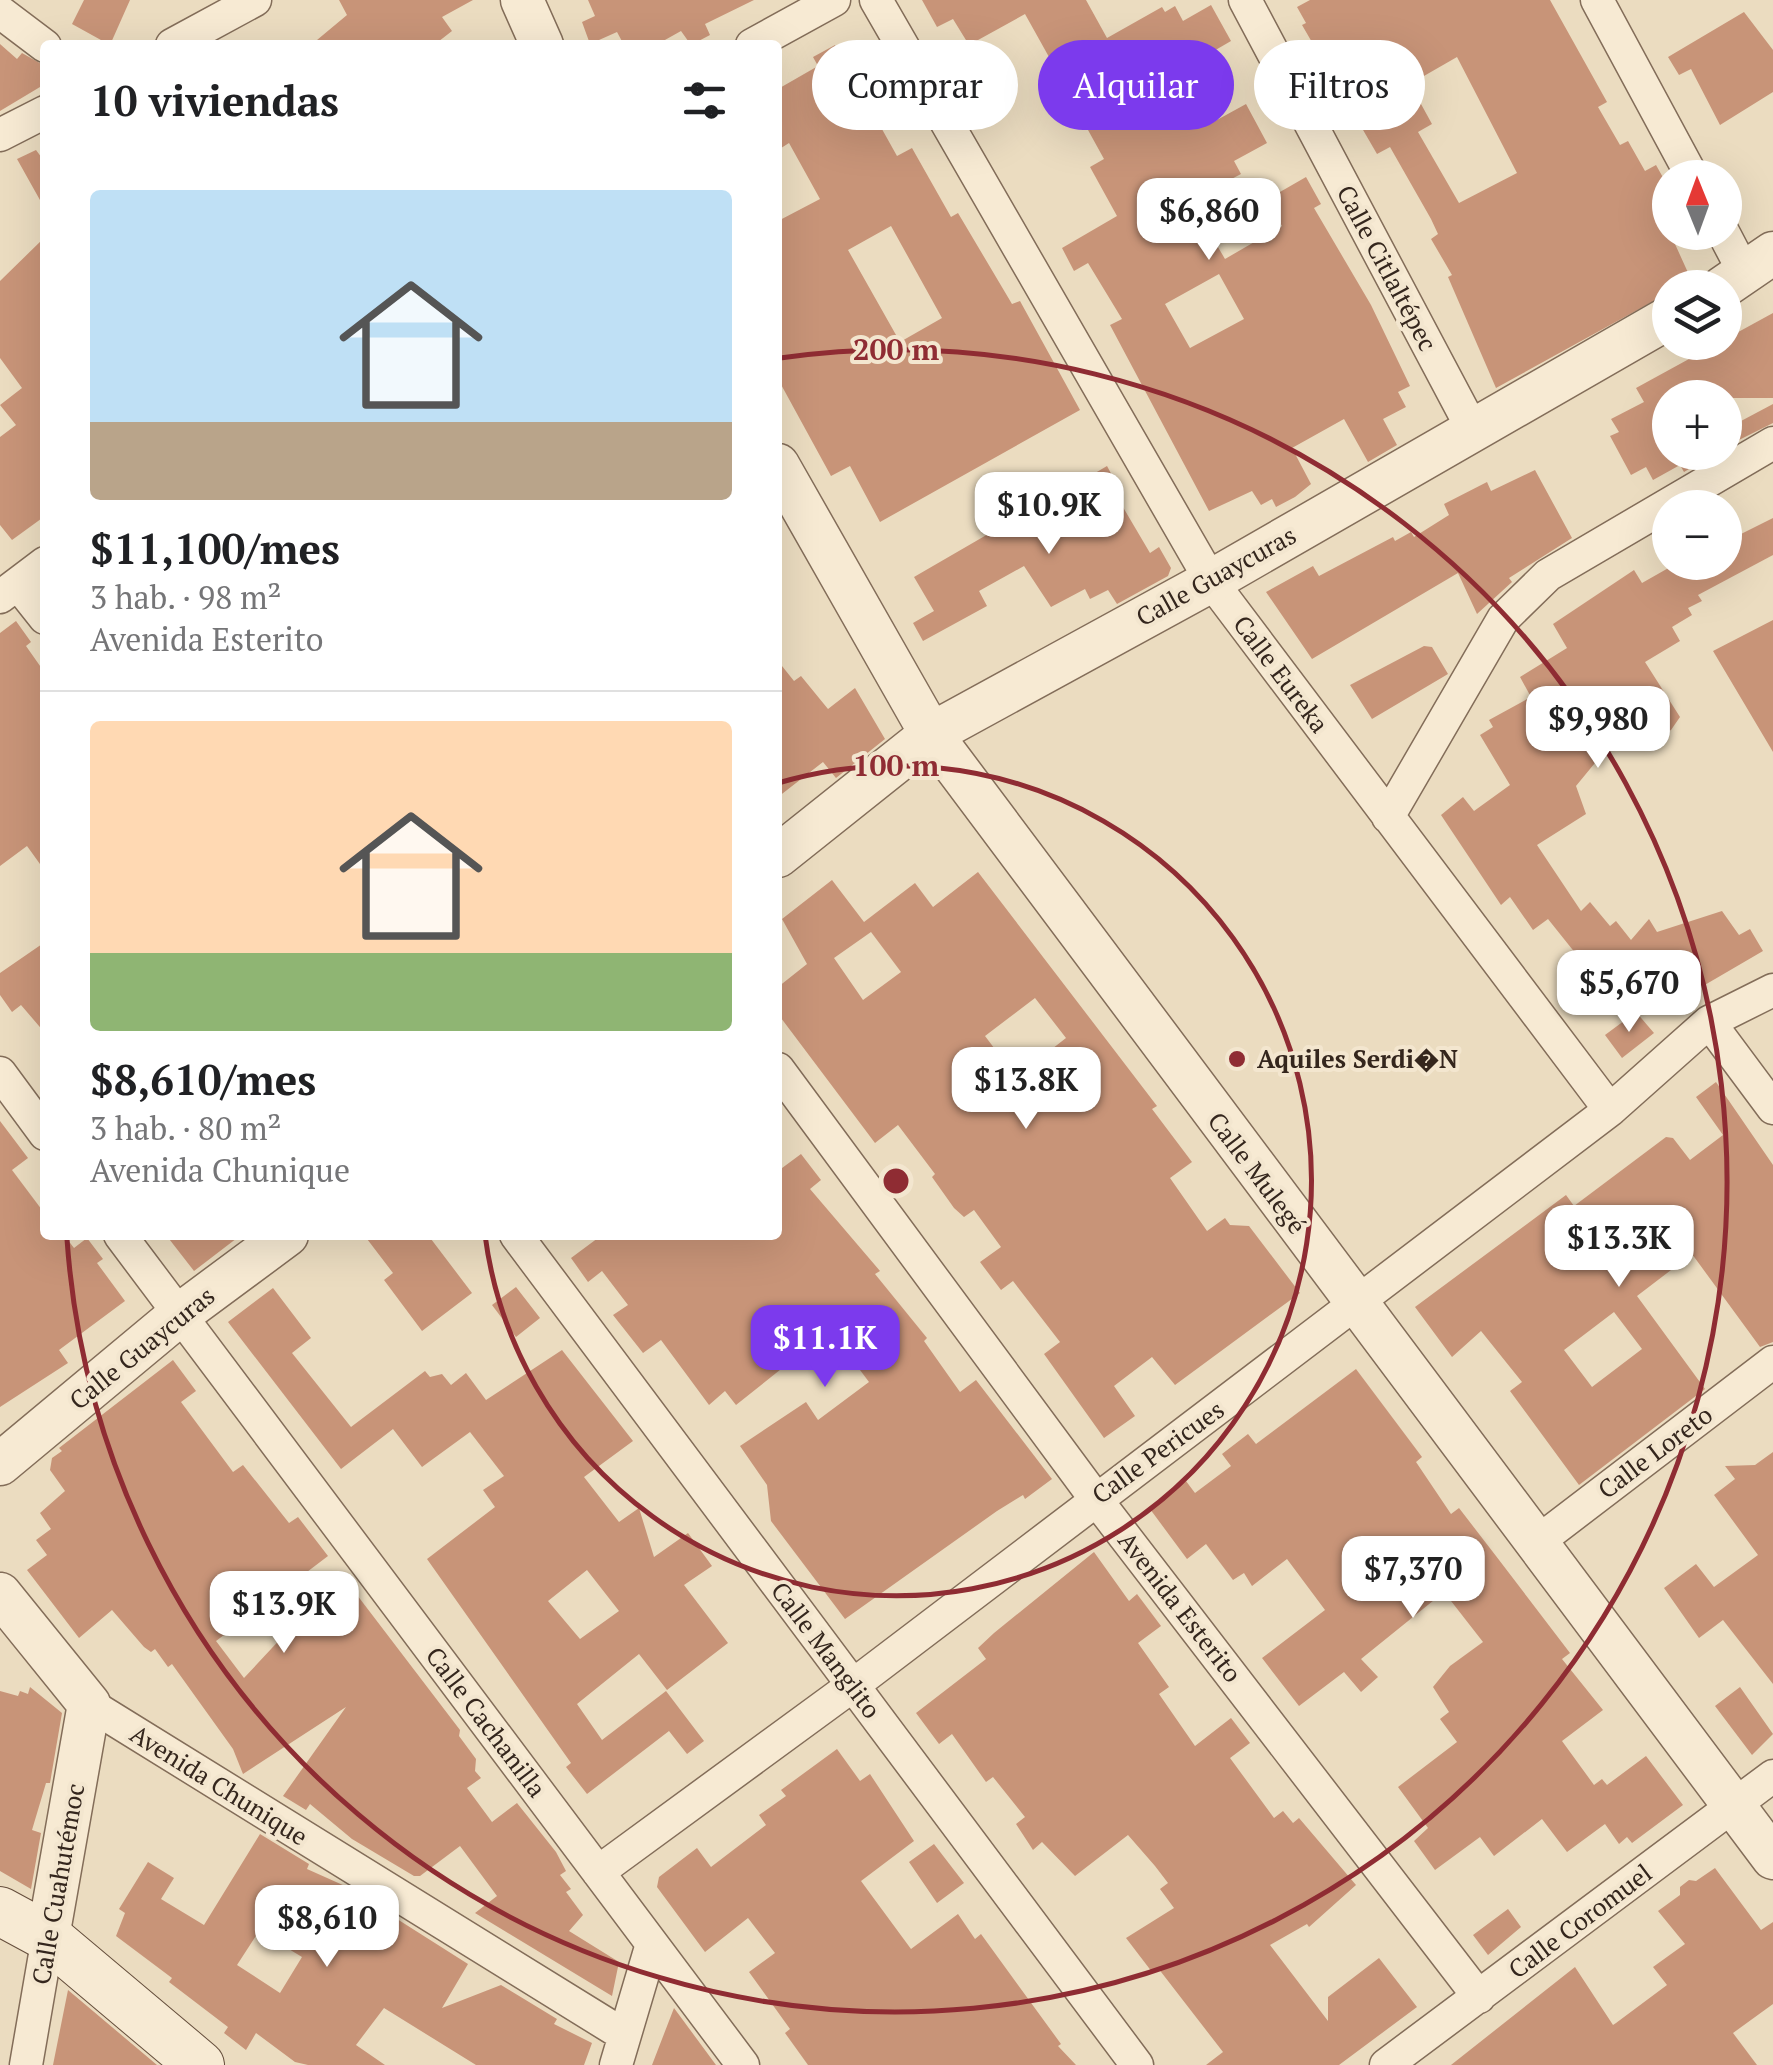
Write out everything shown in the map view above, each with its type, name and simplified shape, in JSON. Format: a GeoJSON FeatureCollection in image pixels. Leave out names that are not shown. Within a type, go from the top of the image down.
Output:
{"type":"FeatureCollection","features":[{"type":"Feature","properties":{"kind":"main road"},"geometry":{"type":"LineString","coordinates":[[0,1910],[48,1937],[200,2065]]}},
{"type":"Feature","properties":{"kind":"street"},"geometry":{"type":"LineString","coordinates":[[181,40],[255,0]]}},
{"type":"Feature","properties":{"kind":"street"},"geometry":{"type":"LineString","coordinates":[[522,0],[540,40]]}},
{"type":"Feature","properties":{"kind":"street"},"geometry":{"type":"LineString","coordinates":[[761,40],[834,0]]}},
{"type":"Feature","properties":{"kind":"street","name":"Calle Eureka"},"geometry":{"type":"LineString","coordinates":[[876,0],[1211,581],[1610,1110]]}},
{"type":"Feature","properties":{"kind":"street","name":"Calle Citlaltépec"},"geometry":{"type":"LineString","coordinates":[[1245,0],[1472,430]]}},
{"type":"Feature","properties":{"kind":"street"},"geometry":{"type":"LineString","coordinates":[[1597,0],[1683,160]]}},
{"type":"Feature","properties":{"kind":"street"},"geometry":{"type":"LineString","coordinates":[[0,12],[40,42]]}},
{"type":"Feature","properties":{"kind":"street"},"geometry":{"type":"LineString","coordinates":[[0,135],[40,115]]}},
{"type":"Feature","properties":{"kind":"street"},"geometry":{"type":"LineString","coordinates":[[1734,250],[1747,272]]}},
{"type":"Feature","properties":{"kind":"street","name":"Calle Guaycuras"},"geometry":{"type":"LineString","coordinates":[[782,853],[931,734],[1211,581],[1652,327]]}},
{"type":"Feature","properties":{"kind":"street"},"geometry":{"type":"LineString","coordinates":[[1388,817],[1503,619],[1524,595],[1548,575],[1773,443]]}},
{"type":"Feature","properties":{"kind":"street","name":"Calle Mulegé"},"geometry":{"type":"LineString","coordinates":[[782,472],[931,734],[1773,1858]]}},
{"type":"Feature","properties":{"kind":"street"},"geometry":{"type":"LineString","coordinates":[[40,566],[9,590],[40,614]]}},
{"type":"Feature","properties":{"kind":"street","name":"Calle Pericues"},"geometry":{"type":"LineString","coordinates":[[598,1872],[852,1686],[1610,1110],[1709,1022],[1773,990]]}},
{"type":"Feature","properties":{"kind":"street"},"geometry":{"type":"LineString","coordinates":[[1709,1022],[1773,1108]]}},
{"type":"Feature","properties":{"kind":"street"},"geometry":{"type":"LineString","coordinates":[[0,1073],[40,1127]]}},
{"type":"Feature","properties":{"kind":"street","name":"Avenida Esterito"},"geometry":{"type":"LineString","coordinates":[[782,1074],[1096,1498],[1479,1997]]}},
{"type":"Feature","properties":{"kind":"street","name":"Calle Cachanilla"},"geometry":{"type":"LineString","coordinates":[[124,1240],[742,2065]]}},
{"type":"Feature","properties":{"kind":"street","name":"Calle Guaycuras"},"geometry":{"type":"LineString","coordinates":[[0,1464],[179,1314],[280,1240]]}},
{"type":"Feature","properties":{"kind":"street","name":"Calle Manglito"},"geometry":{"type":"LineString","coordinates":[[520,1240],[1137,2065]]}},
{"type":"Feature","properties":{"kind":"street","name":"Calle Loreto"},"geometry":{"type":"LineString","coordinates":[[1536,1543],[1773,1362]]}},
{"type":"Feature","properties":{"kind":"street","name":"Avenida Chunique"},"geometry":{"type":"LineString","coordinates":[[0,1594],[89,1704],[620,2050]]}},
{"type":"Feature","properties":{"kind":"street","name":"Calle Cuahutémoc"},"geometry":{"type":"LineString","coordinates":[[26,2065],[89,1704]]}},
{"type":"Feature","properties":{"kind":"street","name":"Calle Coromuel"},"geometry":{"type":"LineString","coordinates":[[1386,2065],[1773,1776]]}},
{"type":"Feature","properties":{"kind":"street"},"geometry":{"type":"LineString","coordinates":[[620,2050],[651,1947]]}},
{"type":"Feature","properties":{"kind":"building"},"geometry":{"type":"Polygon","coordinates":[[[84,0],[130,0],[112,40],[101,40],[72,24],[84,0]]]}},
{"type":"Feature","properties":{"kind":"building"},"geometry":{"type":"Polygon","coordinates":[[[339,0],[473,0],[442,17],[452,31],[440,40],[317,40],[347,15],[339,0]]]}},
{"type":"Feature","properties":{"kind":"building"},"geometry":{"type":"Polygon","coordinates":[[[588,0],[754,0],[705,24],[710,35],[700,40],[687,40],[681,31],[665,40],[621,40],[617,32],[589,40],[582,22],[595,16],[588,0]]]}},
{"type":"Feature","properties":{"kind":"building"},"geometry":{"type":"Polygon","coordinates":[[[922,0],[1086,0],[1107,38],[1162,7],[1165,12],[1175,6],[1183,21],[1211,5],[1230,40],[1040,40],[1025,14],[978,40],[966,40],[953,19],[937,27],[922,0]]]}},
{"type":"Feature","properties":{"kind":"building"},"geometry":{"type":"Polygon","coordinates":[[[1310,0],[1550,0],[1607,102],[1598,107],[1620,145],[1628,141],[1645,171],[1652,167],[1652,250],[1678,250],[1687,270],[1652,270],[1652,302],[1496,388],[1448,277],[1452,275],[1431,239],[1438,234],[1431,219],[1390,147],[1377,154],[1363,130],[1422,130],[1418,132],[1459,203],[1517,173],[1457,57],[1425,75],[1425,40],[1311,40],[1302,25],[1306,23],[1297,7],[1310,0]]]}},
{"type":"Feature","properties":{"kind":"building"},"geometry":{"type":"Polygon","coordinates":[[[1744,12],[1773,50],[1773,92],[1720,125],[1691,69],[1679,75],[1668,57],[1744,12]]]}},
{"type":"Feature","properties":{"kind":"building"},"geometry":{"type":"Polygon","coordinates":[[[0,44],[17,59],[22,53],[40,63],[40,87],[0,111],[0,44]]]}},
{"type":"Feature","properties":{"kind":"building"},"geometry":{"type":"Polygon","coordinates":[[[812,69],[812,130],[882,130],[897,156],[912,148],[951,217],[958,213],[1012,304],[1020,301],[1080,410],[880,522],[850,466],[831,476],[782,386],[782,219],[820,199],[789,143],[782,147],[782,87],[812,69]],[[891,226],[848,250],[900,342],[942,318],[891,226]]]}},
{"type":"Feature","properties":{"kind":"building"},"geometry":{"type":"Polygon","coordinates":[[[1246,104],[1254,119],[1254,130],[1260,130],[1267,143],[1234,161],[1241,174],[1201,195],[1212,214],[1202,220],[1225,259],[1282,226],[1271,206],[1277,203],[1273,196],[1306,177],[1321,204],[1314,208],[1371,305],[1410,386],[1398,392],[1406,407],[1383,419],[1397,445],[1368,462],[1344,419],[1292,448],[1311,484],[1295,497],[1276,507],[1272,499],[1261,505],[1252,491],[1209,511],[1110,325],[1122,319],[1088,263],[1074,271],[1062,248],[1117,216],[1090,167],[1104,159],[1088,130],[1234,130],[1234,111],[1246,104]],[[1219,274],[1165,304],[1190,348],[1244,319],[1219,274]]]}},
{"type":"Feature","properties":{"kind":"building"},"geometry":{"type":"Polygon","coordinates":[[[36,150],[40,155],[40,200],[17,159],[36,150]]]}},
{"type":"Feature","properties":{"kind":"building"},"geometry":{"type":"Polygon","coordinates":[[[40,242],[40,520],[12,540],[0,525],[0,437],[16,425],[0,405],[22,388],[0,358],[0,281],[40,242]]]}},
{"type":"Feature","properties":{"kind":"building"},"geometry":{"type":"Polygon","coordinates":[[[1773,313],[1773,398],[1742,398],[1742,380],[1652,380],[1652,470],[1671,470],[1653,480],[1646,467],[1631,475],[1610,436],[1619,432],[1611,419],[1644,402],[1636,388],[1687,360],[1742,360],[1742,330],[1773,313]]]}},
{"type":"Feature","properties":{"kind":"building"},"geometry":{"type":"Polygon","coordinates":[[[1773,404],[1773,423],[1742,438],[1742,420],[1773,404]]]}},
{"type":"Feature","properties":{"kind":"building"},"geometry":{"type":"Polygon","coordinates":[[[1107,466],[1122,494],[1117,497],[1150,553],[1159,547],[1171,568],[1168,576],[1117,604],[1108,590],[1090,599],[1085,589],[1051,607],[1024,566],[979,591],[987,606],[923,641],[913,623],[934,611],[914,577],[1002,526],[1006,534],[1061,504],[1056,496],[1107,466]]]}},
{"type":"Feature","properties":{"kind":"building"},"geometry":{"type":"Polygon","coordinates":[[[1535,470],[1572,538],[1509,578],[1512,582],[1477,614],[1458,573],[1312,659],[1266,592],[1313,566],[1319,576],[1393,537],[1395,541],[1411,532],[1414,537],[1449,515],[1444,504],[1487,482],[1491,491],[1535,470]]]}},
{"type":"Feature","properties":{"kind":"building"},"geometry":{"type":"Polygon","coordinates":[[[1773,518],[1773,555],[1742,572],[1742,534],[1773,518]]]}},
{"type":"Feature","properties":{"kind":"building"},"geometry":{"type":"Polygon","coordinates":[[[1634,570],[1642,583],[1652,577],[1726,580],[1698,595],[1702,601],[1688,608],[1692,615],[1672,627],[1680,641],[1645,662],[1680,717],[1671,730],[1652,739],[1636,713],[1576,786],[1586,814],[1537,845],[1581,911],[1590,902],[1610,926],[1616,921],[1631,940],[1649,919],[1657,932],[1722,911],[1739,935],[1750,929],[1763,951],[1703,986],[1686,959],[1639,1011],[1588,969],[1548,919],[1533,930],[1510,897],[1501,905],[1441,815],[1463,797],[1474,811],[1510,785],[1480,735],[1493,727],[1489,720],[1531,697],[1520,677],[1567,648],[1553,624],[1634,570]]]}},
{"type":"Feature","properties":{"kind":"building"},"geometry":{"type":"Polygon","coordinates":[[[1773,620],[1773,752],[1713,651],[1773,620]]]}},
{"type":"Feature","properties":{"kind":"building"},"geometry":{"type":"Polygon","coordinates":[[[16,621],[31,642],[26,646],[40,666],[40,864],[27,846],[0,866],[0,633],[16,621]]]}},
{"type":"Feature","properties":{"kind":"building"},"geometry":{"type":"Polygon","coordinates":[[[1424,646],[1432,647],[1448,674],[1372,719],[1350,685],[1424,646]]]}},
{"type":"Feature","properties":{"kind":"building"},"geometry":{"type":"Polygon","coordinates":[[[782,666],[794,681],[801,676],[828,709],[855,688],[885,739],[836,778],[823,762],[782,794],[782,666]]]}},
{"type":"Feature","properties":{"kind":"building"},"geometry":{"type":"Polygon","coordinates":[[[978,872],[1157,1106],[1152,1109],[1192,1162],[1170,1178],[1207,1231],[1225,1218],[1230,1225],[1249,1226],[1300,1293],[1175,1385],[1152,1357],[1114,1386],[1135,1416],[1104,1438],[1044,1354],[1060,1342],[1013,1281],[1001,1290],[980,1262],[1001,1247],[974,1210],[964,1217],[954,1208],[932,1177],[935,1174],[898,1125],[875,1143],[782,1019],[782,984],[807,964],[782,919],[832,880],[864,922],[915,883],[933,907],[978,872]],[[871,932],[834,958],[863,1000],[901,972],[871,932]],[[1035,998],[985,1036],[1016,1077],[1066,1038],[1035,998]]]}},
{"type":"Feature","properties":{"kind":"building"},"geometry":{"type":"Polygon","coordinates":[[[40,945],[40,1027],[21,1005],[12,1012],[0,995],[0,973],[40,945]]]}},
{"type":"Feature","properties":{"kind":"building"},"geometry":{"type":"Polygon","coordinates":[[[1636,1012],[1654,1033],[1622,1058],[1605,1035],[1636,1012]]]}},
{"type":"Feature","properties":{"kind":"building"},"geometry":{"type":"Polygon","coordinates":[[[1716,1082],[1773,1165],[1773,1342],[1760,1347],[1692,1254],[1637,1296],[1705,1389],[1579,1485],[1510,1391],[1522,1382],[1481,1331],[1452,1357],[1415,1307],[1566,1195],[1574,1206],[1666,1137],[1673,1138],[1690,1160],[1723,1135],[1696,1097],[1716,1082]],[[1614,1312],[1564,1350],[1592,1387],[1642,1349],[1614,1312]]]}},
{"type":"Feature","properties":{"kind":"building"},"geometry":{"type":"Polygon","coordinates":[[[0,1121],[28,1158],[12,1170],[40,1207],[40,1240],[68,1240],[74,1248],[89,1240],[103,1259],[97,1263],[125,1301],[59,1350],[68,1363],[0,1407],[0,1121]]]}},
{"type":"Feature","properties":{"kind":"building"},"geometry":{"type":"Polygon","coordinates":[[[801,1154],[821,1180],[810,1189],[880,1271],[875,1274],[927,1338],[924,1341],[960,1392],[976,1380],[1052,1479],[1025,1499],[1023,1495],[997,1511],[845,1619],[771,1521],[767,1485],[740,1446],[806,1402],[818,1420],[869,1382],[830,1330],[736,1405],[725,1391],[709,1405],[661,1340],[643,1353],[613,1315],[628,1305],[602,1271],[588,1282],[571,1258],[595,1240],[782,1240],[782,1168],[801,1154]]]}},
{"type":"Feature","properties":{"kind":"building"},"geometry":{"type":"Polygon","coordinates":[[[170,1240],[234,1240],[194,1271],[170,1240]]]}},
{"type":"Feature","properties":{"kind":"building"},"geometry":{"type":"Polygon","coordinates":[[[368,1240],[432,1240],[472,1293],[422,1331],[384,1280],[393,1273],[368,1240]]]}},
{"type":"Feature","properties":{"kind":"building"},"geometry":{"type":"Polygon","coordinates":[[[516,1287],[540,1318],[516,1337],[492,1305],[516,1287]]]}},
{"type":"Feature","properties":{"kind":"building"},"geometry":{"type":"Polygon","coordinates":[[[273,1288],[311,1338],[292,1353],[351,1427],[425,1371],[430,1377],[442,1374],[451,1385],[466,1373],[486,1400],[562,1350],[633,1441],[584,1477],[619,1522],[639,1508],[654,1557],[688,1533],[712,1566],[684,1585],[728,1643],[667,1690],[639,1654],[577,1704],[602,1740],[666,1691],[704,1741],[687,1754],[669,1731],[587,1794],[566,1767],[571,1763],[427,1559],[495,1507],[483,1490],[504,1476],[470,1432],[422,1467],[393,1429],[341,1469],[228,1322],[273,1288]],[[587,1570],[548,1601],[580,1639],[619,1611],[587,1570]]]}},
{"type":"Feature","properties":{"kind":"building"},"geometry":{"type":"Polygon","coordinates":[[[173,1360],[196,1391],[181,1402],[233,1472],[243,1465],[289,1523],[298,1517],[328,1556],[216,1641],[244,1678],[341,1574],[460,1730],[459,1736],[476,1759],[475,1771],[481,1778],[467,1788],[492,1822],[517,1803],[556,1852],[566,1871],[560,1875],[571,1889],[566,1892],[583,1915],[569,1931],[619,1962],[612,1996],[475,1913],[497,1896],[460,1846],[420,1876],[414,1876],[352,1839],[310,1804],[306,1810],[283,1796],[346,1707],[243,1774],[233,1749],[172,1664],[168,1667],[155,1649],[151,1652],[144,1647],[112,1610],[79,1638],[27,1570],[47,1555],[36,1540],[51,1529],[40,1513],[65,1491],[50,1470],[52,1458],[62,1451],[59,1448],[173,1360]]]}},
{"type":"Feature","properties":{"kind":"building"},"geometry":{"type":"Polygon","coordinates":[[[1356,1369],[1422,1457],[1416,1462],[1451,1514],[1459,1508],[1570,1653],[1562,1659],[1603,1710],[1562,1741],[1594,1785],[1602,1779],[1607,1785],[1646,1756],[1683,1805],[1632,1843],[1627,1837],[1619,1844],[1605,1824],[1567,1852],[1542,1819],[1494,1856],[1480,1837],[1435,1870],[1414,1841],[1428,1828],[1398,1787],[1457,1742],[1440,1719],[1449,1712],[1433,1687],[1450,1666],[1483,1642],[1444,1592],[1361,1659],[1378,1677],[1361,1692],[1344,1672],[1299,1706],[1262,1658],[1325,1610],[1287,1559],[1252,1586],[1244,1573],[1233,1580],[1206,1544],[1187,1559],[1150,1509],[1186,1481],[1195,1493],[1231,1466],[1222,1454],[1248,1434],[1256,1444],[1356,1369]]]}},
{"type":"Feature","properties":{"kind":"building"},"geometry":{"type":"Polygon","coordinates":[[[1773,1452],[1773,1684],[1723,1620],[1699,1638],[1664,1588],[1696,1564],[1714,1587],[1758,1555],[1714,1495],[1735,1479],[1725,1466],[1755,1465],[1773,1452]]]}},
{"type":"Feature","properties":{"kind":"building"},"geometry":{"type":"Polygon","coordinates":[[[1094,1552],[1129,1601],[1137,1594],[1161,1626],[1138,1643],[1169,1687],[1159,1694],[1195,1746],[1231,1718],[1250,1743],[1230,1758],[1274,1818],[1283,1811],[1293,1823],[1299,1818],[1356,1885],[1309,1927],[1307,1924],[1270,1945],[1328,2021],[1328,1997],[1379,1958],[1417,2007],[1339,2065],[1206,2065],[1223,2052],[1158,1968],[1152,1972],[1126,1938],[1174,1908],[1160,1889],[1168,1883],[1155,1866],[1128,1835],[1075,1876],[1042,1842],[1033,1850],[1016,1824],[1025,1817],[993,1777],[986,1782],[952,1734],[939,1744],[916,1713],[986,1659],[978,1648],[994,1633],[1094,1552]]]}},
{"type":"Feature","properties":{"kind":"building"},"geometry":{"type":"Polygon","coordinates":[[[30,1687],[62,1713],[50,1783],[46,1783],[32,1830],[41,1833],[31,1889],[0,1871],[0,1691],[18,1696],[20,1691],[28,1694],[30,1687]]]}},
{"type":"Feature","properties":{"kind":"building"},"geometry":{"type":"Polygon","coordinates":[[[1740,1687],[1773,1734],[1752,1755],[1715,1706],[1740,1687]]]}},
{"type":"Feature","properties":{"kind":"building"},"geometry":{"type":"Polygon","coordinates":[[[837,1749],[860,1781],[870,1774],[914,1841],[861,1881],[911,1949],[958,1914],[975,1939],[981,1934],[1061,2044],[1058,2046],[1076,2065],[808,2065],[785,2033],[790,2029],[749,1972],[775,1953],[748,1918],[705,1952],[657,1887],[659,1877],[697,1848],[711,1867],[766,1825],[759,1815],[786,1796],[781,1790],[837,1749]]]}},
{"type":"Feature","properties":{"kind":"building"},"geometry":{"type":"Polygon","coordinates":[[[260,1834],[309,1864],[307,1869],[345,1886],[468,1964],[442,2008],[501,1985],[557,2019],[554,2024],[592,2043],[584,2065],[476,2065],[384,2008],[356,2045],[385,2065],[295,2062],[256,2033],[246,2050],[224,2033],[228,2027],[116,1936],[125,1913],[119,1909],[148,1862],[174,1878],[161,1899],[204,1925],[260,1834]],[[259,1931],[237,1965],[280,1993],[302,1957],[259,1931]]]}},
{"type":"Feature","properties":{"kind":"building"},"geometry":{"type":"Polygon","coordinates":[[[934,1844],[964,1883],[937,1903],[909,1862],[934,1844]]]}},
{"type":"Feature","properties":{"kind":"building"},"geometry":{"type":"Polygon","coordinates":[[[1715,1868],[1761,1930],[1773,1922],[1773,2004],[1733,2033],[1757,2065],[1451,2065],[1575,1967],[1613,2025],[1667,1985],[1653,1967],[1685,1944],[1658,1911],[1680,1895],[1680,1887],[1689,1880],[1696,1881],[1715,1868]]]}},
{"type":"Feature","properties":{"kind":"building"},"geometry":{"type":"Polygon","coordinates":[[[1508,1909],[1521,1927],[1488,1955],[1473,1935],[1508,1909]]]}},
{"type":"Feature","properties":{"kind":"building"},"geometry":{"type":"Polygon","coordinates":[[[68,1990],[157,2065],[53,2065],[68,1990]]]}},
{"type":"Feature","properties":{"kind":"building"},"geometry":{"type":"Polygon","coordinates":[[[674,2008],[716,2065],[652,2065],[674,2008]]]}},
{"type":"Feature","properties":{"kind":"place","name":"Aquiles Serdi�N"},"geometry":{"type":"Point","coordinates":[1237,1059]}}]}
